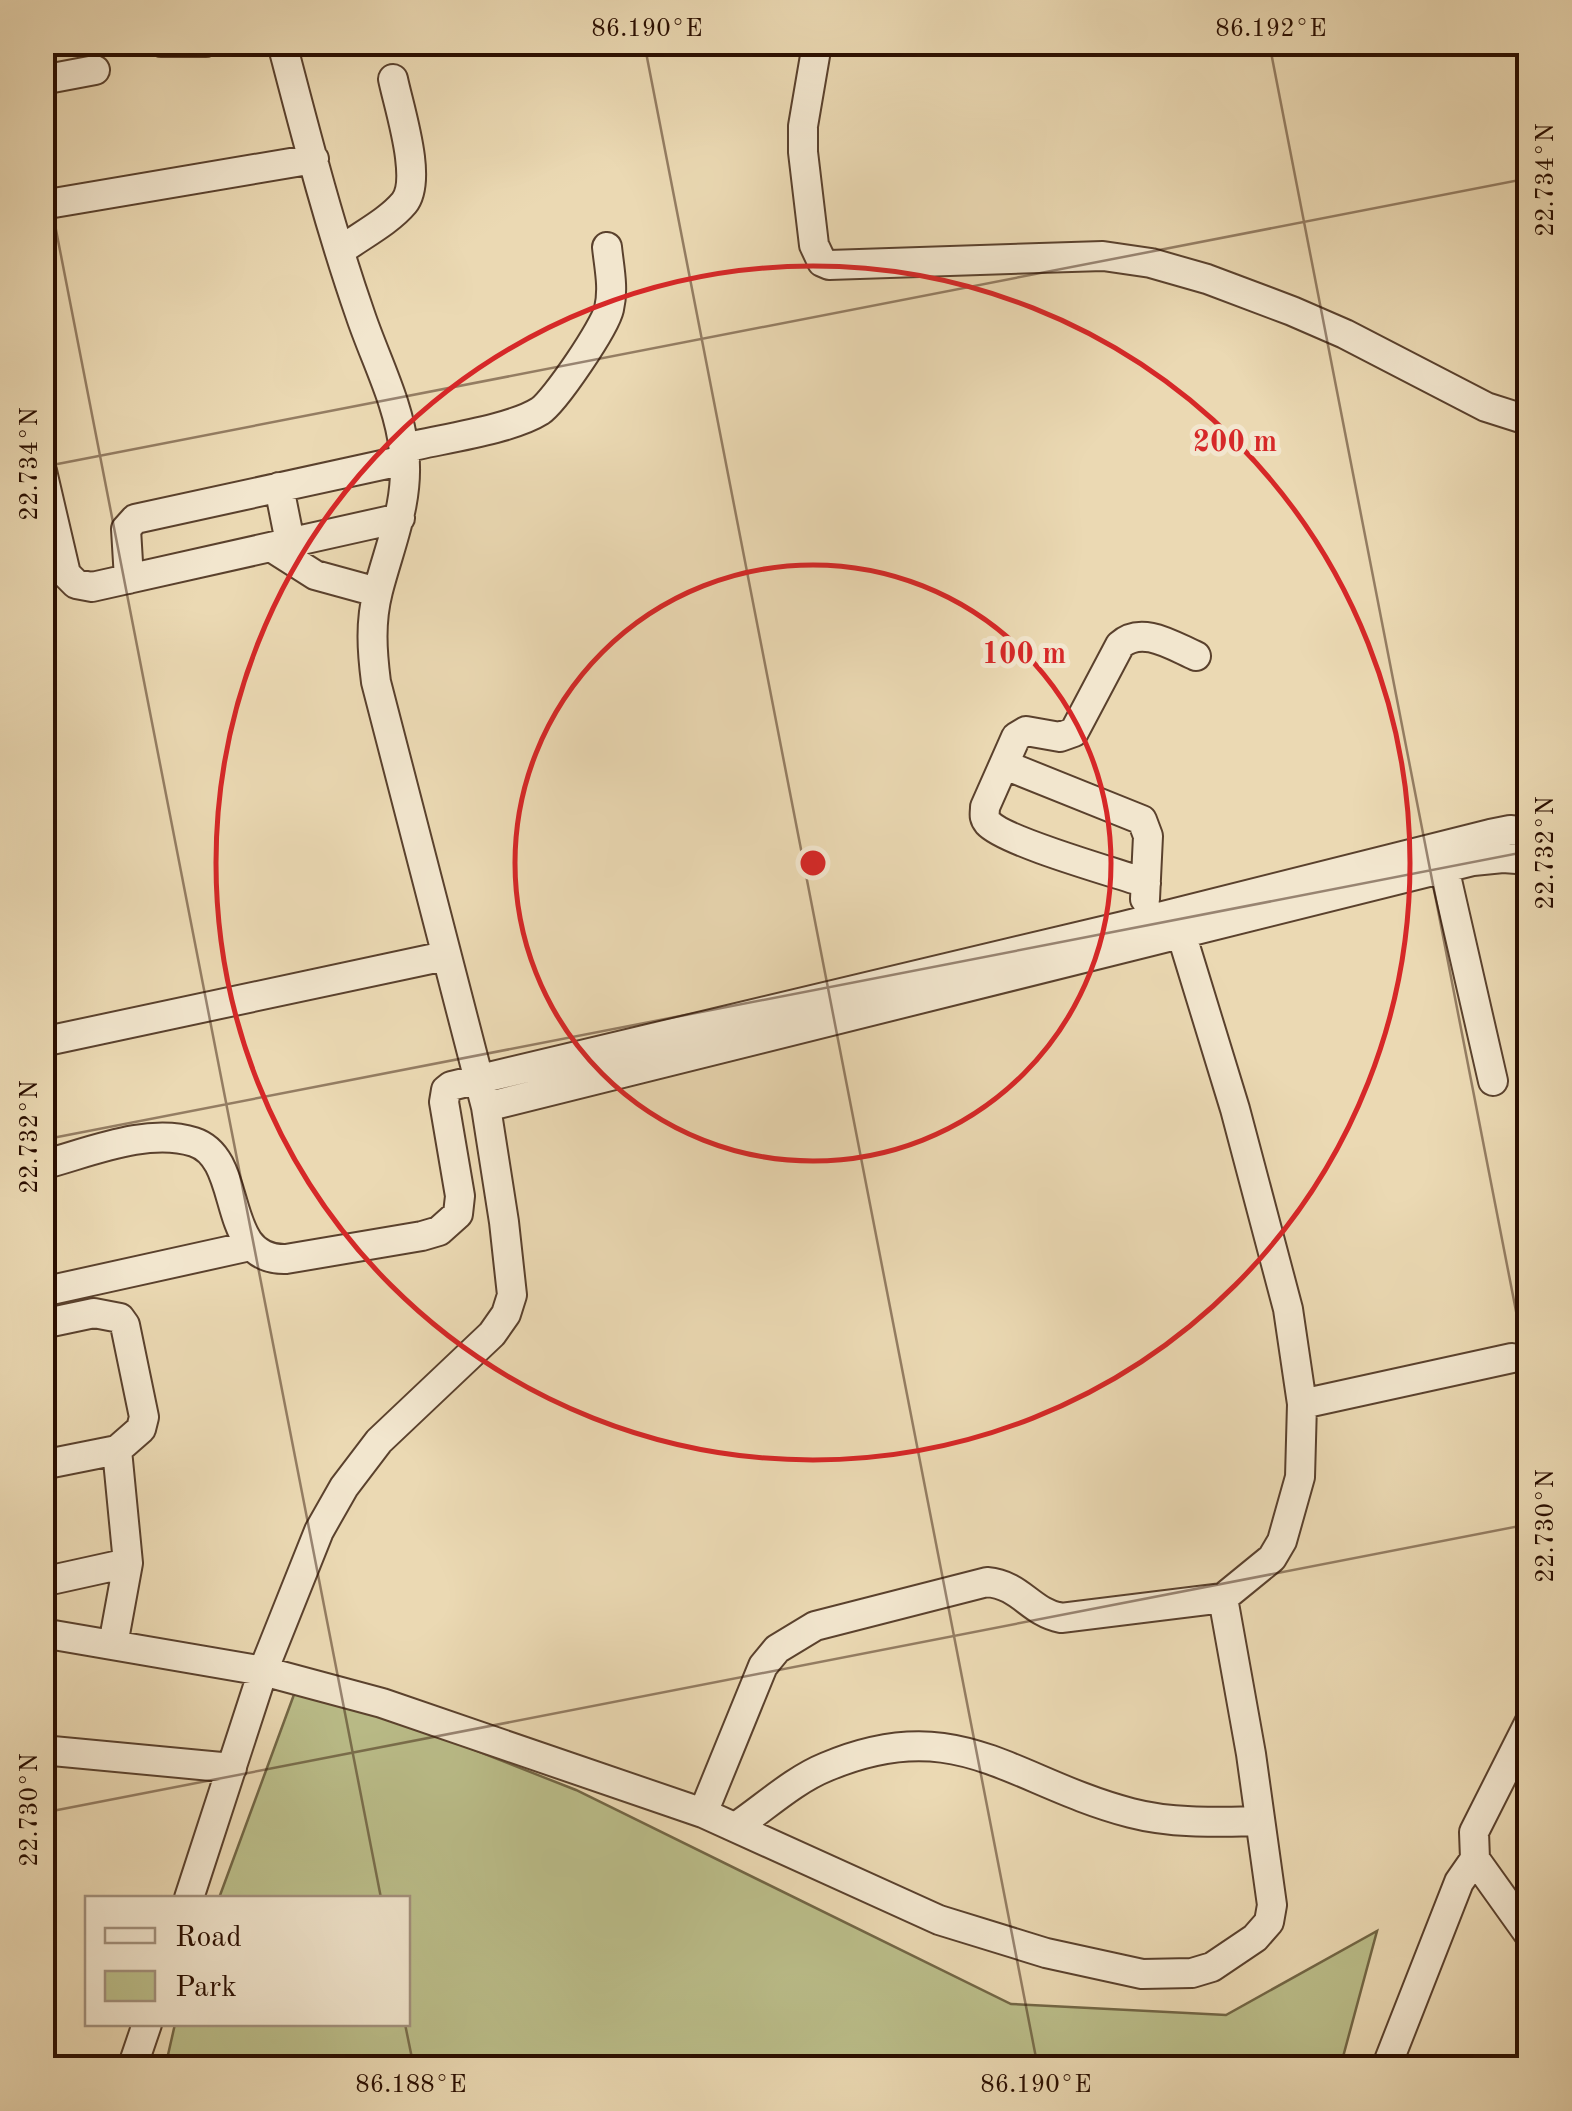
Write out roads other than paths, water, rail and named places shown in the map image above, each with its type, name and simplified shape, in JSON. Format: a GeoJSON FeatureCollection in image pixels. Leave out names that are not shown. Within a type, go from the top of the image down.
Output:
{"type":"FeatureCollection","features":[{"type":"Feature","properties":{"kind":"street"},"geometry":{"type":"LineString","coordinates":[[161,42],[206,42]]}},
{"type":"Feature","properties":{"kind":"street"},"geometry":{"type":"LineString","coordinates":[[814,42],[804,152],[814,245],[822,262],[840,267],[1103,256],[1151,262],[1292,311],[1486,407],[1530,421]]}},
{"type":"Feature","properties":{"kind":"street"},"geometry":{"type":"LineString","coordinates":[[190,1896],[262,1670],[319,1531],[379,1440],[492,1334],[510,1307],[512,1295],[486,1108],[445,956],[428,871],[376,682],[372,646],[377,592],[400,518],[405,454],[397,414],[340,251],[284,52]]}},
{"type":"Feature","properties":{"kind":"street"},"geometry":{"type":"LineString","coordinates":[[42,80],[95,70]]}},
{"type":"Feature","properties":{"kind":"street"},"geometry":{"type":"LineString","coordinates":[[340,251],[399,208],[411,190],[411,166],[393,79]]}},
{"type":"Feature","properties":{"kind":"street"},"geometry":{"type":"LineString","coordinates":[[42,204],[314,160]]}},
{"type":"Feature","properties":{"kind":"street"},"geometry":{"type":"LineString","coordinates":[[129,579],[126,534],[131,521],[405,454],[544,409],[601,330],[609,312],[612,291],[607,246]]}},
{"type":"Feature","properties":{"kind":"street"},"geometry":{"type":"LineString","coordinates":[[42,471],[51,558],[76,584],[92,587],[400,518]]}},
{"type":"Feature","properties":{"kind":"street"},"geometry":{"type":"LineString","coordinates":[[280,487],[281,545],[314,575],[377,592]]}},
{"type":"Feature","properties":{"kind":"street"},"geometry":{"type":"LineString","coordinates":[[1146,882],[1034,846],[992,826],[985,808],[1016,737],[1030,731],[1060,738],[1074,732],[1126,638],[1150,637],[1196,656]]}},
{"type":"Feature","properties":{"kind":"street"},"geometry":{"type":"LineString","coordinates":[[1005,765],[1142,820],[1148,836],[1144,921]]}},
{"type":"Feature","properties":{"kind":"street"},"geometry":{"type":"LineString","coordinates":[[486,1108],[936,994],[1442,858],[1510,830],[1530,832]]}},
{"type":"Feature","properties":{"kind":"street"},"geometry":{"type":"LineString","coordinates":[[1442,858],[1530,860]]}},
{"type":"Feature","properties":{"kind":"street"},"geometry":{"type":"LineString","coordinates":[[1442,858],[1493,1081]]}},
{"type":"Feature","properties":{"kind":"street"},"geometry":{"type":"LineString","coordinates":[[42,1165],[146,1138],[173,1138],[199,1143],[216,1160],[250,1246],[266,1258],[286,1259],[422,1236],[450,1223],[458,1214],[460,1196],[445,1094],[451,1086],[1144,921],[1196,924]]}},
{"type":"Feature","properties":{"kind":"street"},"geometry":{"type":"LineString","coordinates":[[703,1813],[763,1666],[777,1648],[814,1626],[987,1582],[1010,1586],[1038,1610],[1062,1618],[1223,1598],[1272,1558],[1282,1542],[1300,1477],[1302,1404],[1288,1309],[1196,924]]}},
{"type":"Feature","properties":{"kind":"street"},"geometry":{"type":"LineString","coordinates":[[42,1042],[445,956]]}},
{"type":"Feature","properties":{"kind":"street"},"geometry":{"type":"LineString","coordinates":[[42,1292],[250,1246]]}},
{"type":"Feature","properties":{"kind":"street"},"geometry":{"type":"LineString","coordinates":[[42,1324],[104,1312],[120,1318],[125,1325],[144,1416],[136,1436],[117,1450],[42,1465]]}},
{"type":"Feature","properties":{"kind":"street"},"geometry":{"type":"LineString","coordinates":[[1302,1404],[1512,1358]]}},
{"type":"Feature","properties":{"kind":"street"},"geometry":{"type":"LineString","coordinates":[[113,1645],[128,1563],[117,1450]]}},
{"type":"Feature","properties":{"kind":"street"},"geometry":{"type":"LineString","coordinates":[[42,1582],[128,1563]]}},
{"type":"Feature","properties":{"kind":"street"},"geometry":{"type":"LineString","coordinates":[[42,1633],[262,1670],[382,1704],[737,1826],[939,1920],[1046,1954],[1169,1976],[1212,1967],[1255,1938],[1268,1922],[1272,1894],[1223,1598]]}},
{"type":"Feature","properties":{"kind":"street"},"geometry":{"type":"LineString","coordinates":[[1530,1722],[1474,1832],[1475,1859],[1530,1936]]}},
{"type":"Feature","properties":{"kind":"street"},"geometry":{"type":"LineString","coordinates":[[737,1826],[821,1769],[858,1754],[894,1746],[932,1745],[1018,1768],[1070,1793],[1133,1814],[1202,1822],[1260,1821]]}},
{"type":"Feature","properties":{"kind":"street"},"geometry":{"type":"LineString","coordinates":[[42,1750],[232,1768]]}},
{"type":"Feature","properties":{"kind":"street"},"geometry":{"type":"LineString","coordinates":[[1386,2068],[1459,1882],[1475,1859]]}},
{"type":"Feature","properties":{"kind":"street"},"geometry":{"type":"LineString","coordinates":[[132,2068],[146,2026]]}}]}
